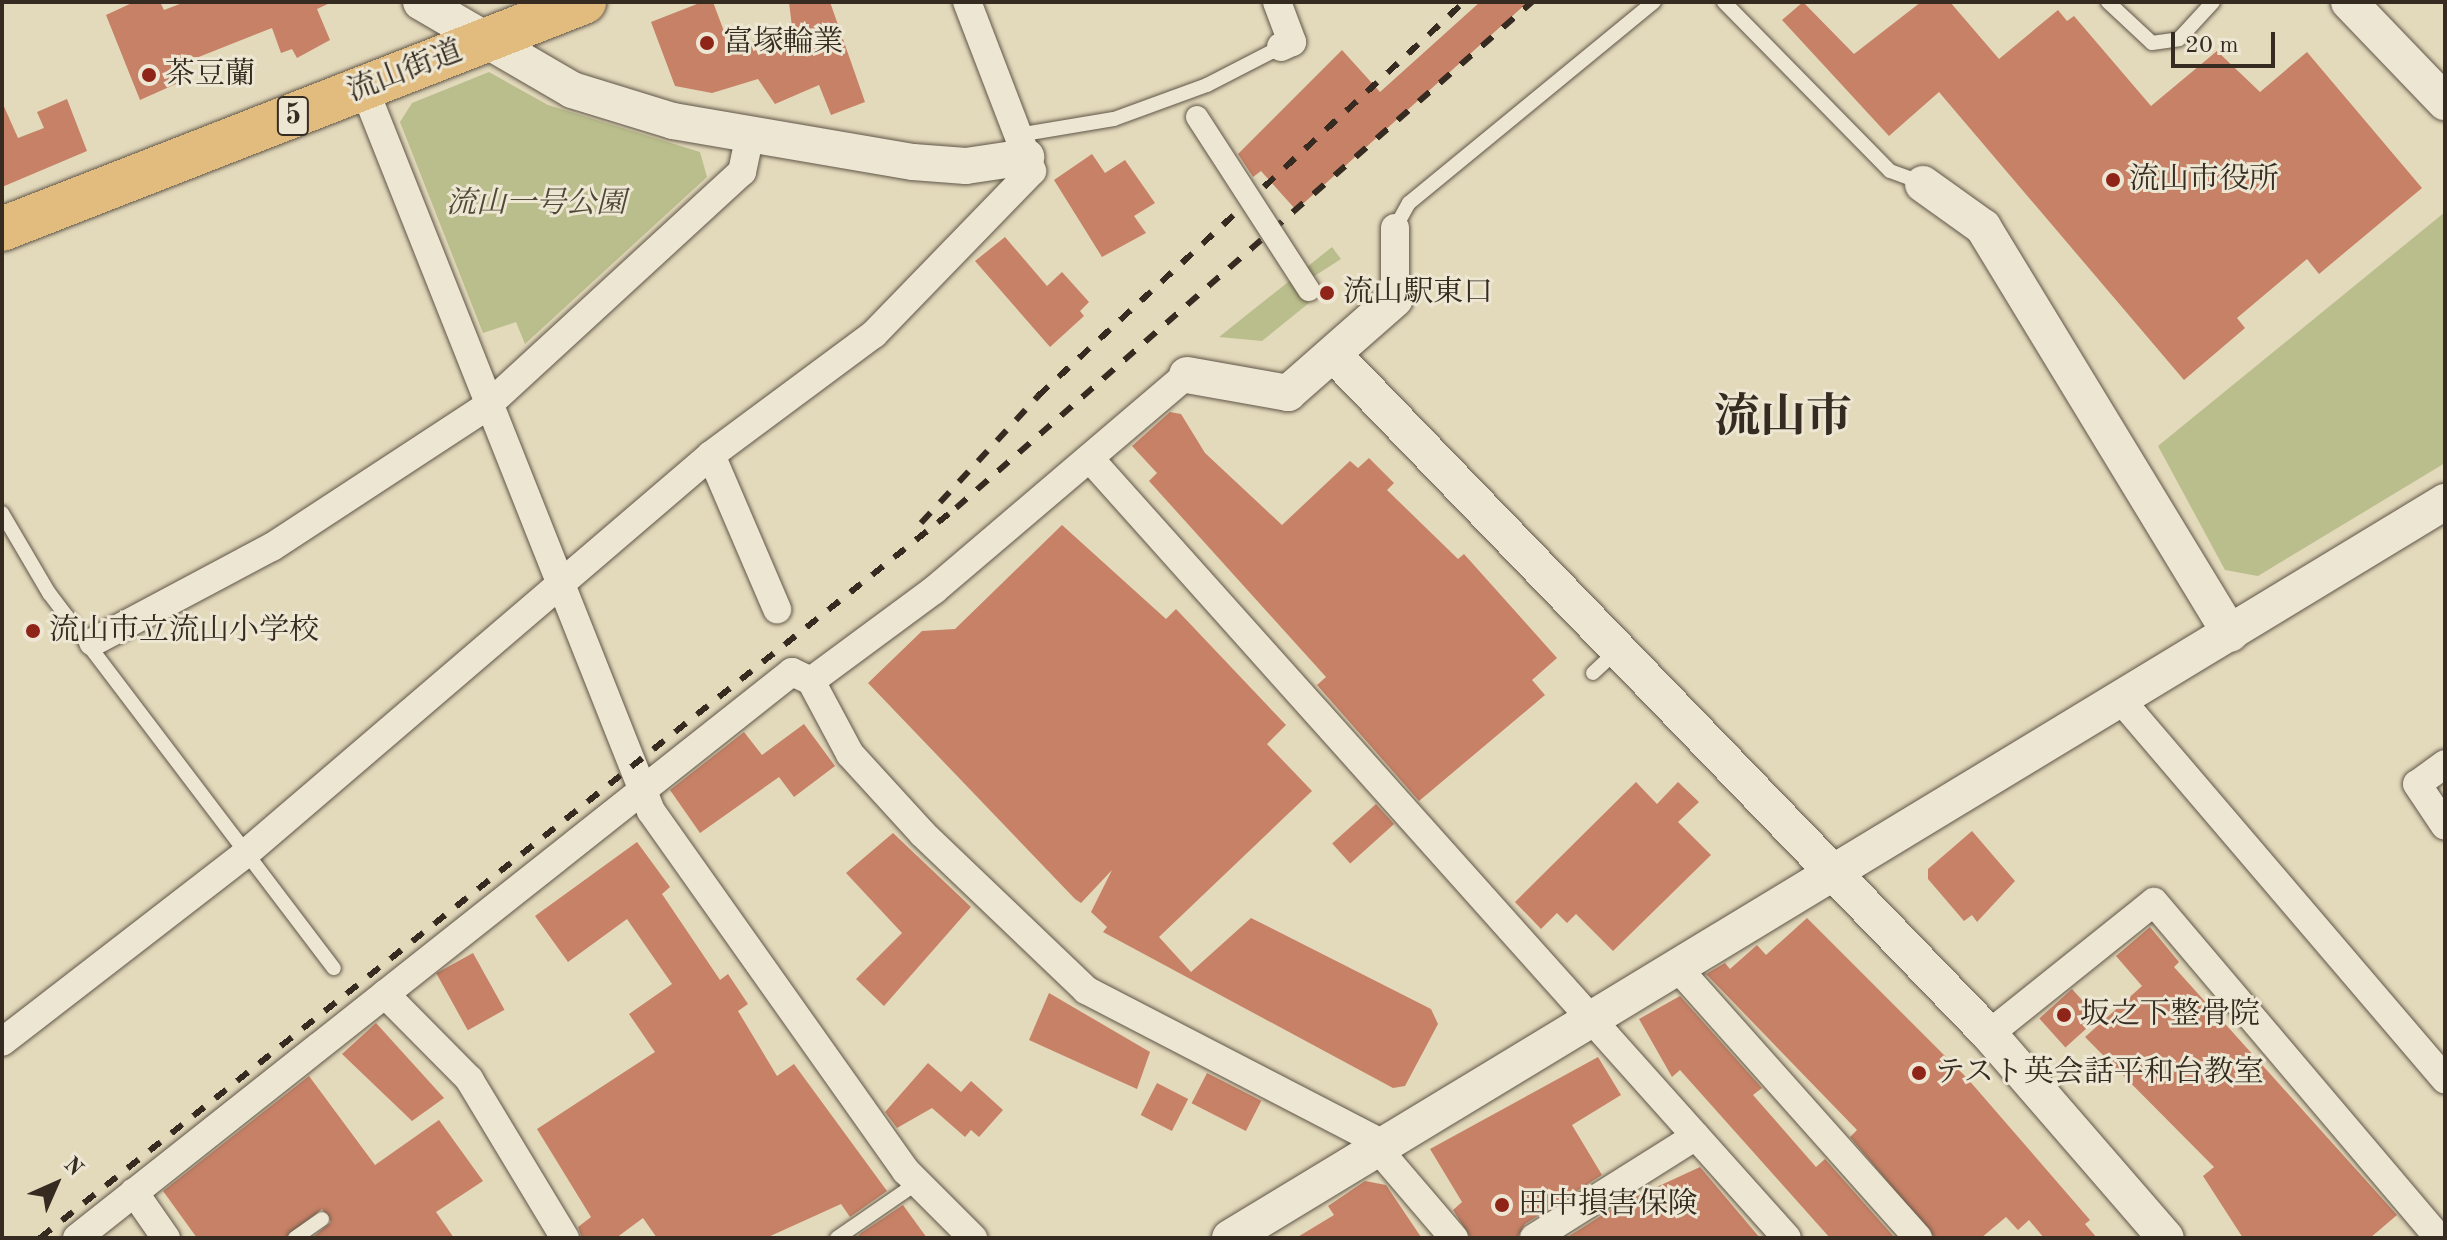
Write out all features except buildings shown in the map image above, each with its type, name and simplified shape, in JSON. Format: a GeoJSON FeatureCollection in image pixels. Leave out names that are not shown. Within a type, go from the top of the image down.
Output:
{"type":"FeatureCollection","features":[{"type":"Feature","properties":{"kind":"main road","name":"流山街道"},"geometry":{"type":"LineString","coordinates":[[2,229],[584,2]]}},
{"type":"Feature","properties":{"kind":"street"},"geometry":{"type":"LineString","coordinates":[[421,2],[572,90],[749,138],[926,163],[1022,146]]}},
{"type":"Feature","properties":{"kind":"street"},"geometry":{"type":"LineString","coordinates":[[2,1042],[245,854],[711,455],[874,334],[1032,171],[967,2]]}},
{"type":"Feature","properties":{"kind":"street"},"geometry":{"type":"LineString","coordinates":[[1277,2],[1286,45]]}},
{"type":"Feature","properties":{"kind":"street"},"geometry":{"type":"LineString","coordinates":[[2349,2],[2445,102]]}},
{"type":"Feature","properties":{"kind":"street"},"geometry":{"type":"LineString","coordinates":[[364,88],[486,407],[641,790],[917,1183],[973,1238]]}},
{"type":"Feature","properties":{"kind":"street"},"geometry":{"type":"LineString","coordinates":[[1197,117],[1309,290]]}},
{"type":"Feature","properties":{"kind":"street"},"geometry":{"type":"LineString","coordinates":[[93,642],[272,547],[486,407],[742,172],[749,138]]}},
{"type":"Feature","properties":{"kind":"street"},"geometry":{"type":"LineString","coordinates":[[1923,184],[1983,227],[2230,634]]}},
{"type":"Feature","properties":{"kind":"street"},"geometry":{"type":"LineString","coordinates":[[811,681],[1092,461],[1187,375],[1288,393],[1395,299],[1395,228]]}},
{"type":"Feature","properties":{"kind":"street"},"geometry":{"type":"LineString","coordinates":[[1333,354],[1605,661],[1832,870],[1989,1034],[2166,1238]]}},
{"type":"Feature","properties":{"kind":"street"},"geometry":{"type":"LineString","coordinates":[[711,455],[777,609]]}},
{"type":"Feature","properties":{"kind":"street"},"geometry":{"type":"LineString","coordinates":[[1092,461],[1787,1238]]}},
{"type":"Feature","properties":{"kind":"street"},"geometry":{"type":"LineString","coordinates":[[1230,1238],[1675,965],[2121,700],[2445,502]]}},
{"type":"Feature","properties":{"kind":"street"},"geometry":{"type":"LineString","coordinates":[[77,1238],[792,672],[811,681],[850,754],[1086,990],[1381,1147],[1454,1238]]}},
{"type":"Feature","properties":{"kind":"street"},"geometry":{"type":"LineString","coordinates":[[2121,700],[2445,1080]]}},
{"type":"Feature","properties":{"kind":"street"},"geometry":{"type":"LineString","coordinates":[[2445,764],[2417,784],[2445,826]]}},
{"type":"Feature","properties":{"kind":"street"},"geometry":{"type":"LineString","coordinates":[[1989,1034],[2154,902],[2437,1238],[2445,1232]]}},
{"type":"Feature","properties":{"kind":"street"},"geometry":{"type":"LineString","coordinates":[[1675,965],[1918,1238]]}},
{"type":"Feature","properties":{"kind":"street"},"geometry":{"type":"LineString","coordinates":[[385,994],[469,1079],[565,1238]]}},
{"type":"Feature","properties":{"kind":"street"},"geometry":{"type":"LineString","coordinates":[[1534,1238],[1696,1136]]}},
{"type":"Feature","properties":{"kind":"street"},"geometry":{"type":"LineString","coordinates":[[134,1192],[166,1238]]}},
{"type":"Feature","properties":{"kind":"lane"},"geometry":{"type":"LineString","coordinates":[[1395,228],[1409,203],[1654,2]]}},
{"type":"Feature","properties":{"kind":"lane"},"geometry":{"type":"LineString","coordinates":[[1724,2],[1890,171],[1923,184]]}},
{"type":"Feature","properties":{"kind":"lane"},"geometry":{"type":"LineString","coordinates":[[2108,2],[2152,43],[2179,39],[2213,2]]}},
{"type":"Feature","properties":{"kind":"lane"},"geometry":{"type":"LineString","coordinates":[[1022,146],[1114,119],[1207,85],[1286,45]]}},
{"type":"Feature","properties":{"kind":"lane"},"geometry":{"type":"LineString","coordinates":[[2,513],[49,593],[93,642],[245,854],[334,968]]}},
{"type":"Feature","properties":{"kind":"lane"},"geometry":{"type":"LineString","coordinates":[[837,1238],[917,1183]]}},
{"type":"Feature","properties":{"kind":"lane"},"geometry":{"type":"LineString","coordinates":[[295,1238],[322,1219]]}},
{"type":"Feature","properties":{"kind":"green space","name":"流山一号公園"},"geometry":{"type":"Polygon","coordinates":[[[489,72],[548,105],[700,152],[707,177],[525,344],[516,322],[483,333],[400,122],[412,103],[489,72]]]}},
{"type":"Feature","properties":{"kind":"green space"},"geometry":{"type":"Polygon","coordinates":[[[2445,212],[2445,463],[2258,576],[2225,570],[2158,446],[2445,212]]]}},
{"type":"Feature","properties":{"kind":"green space"},"geometry":{"type":"Polygon","coordinates":[[[1332,247],[1341,259],[1299,286],[1309,303],[1262,341],[1219,337],[1332,247]]]}},
{"type":"Feature","properties":{"kind":"railway"},"geometry":{"type":"LineString","coordinates":[[921,523],[1038,396],[1464,2]]}},
{"type":"Feature","properties":{"kind":"railway"},"geometry":{"type":"LineString","coordinates":[[40,1238],[956,508],[1532,2]]}},
{"type":"Feature","properties":{"kind":"place","name":"富塚輪業"},"geometry":{"type":"Point","coordinates":[707,43]}},
{"type":"Feature","properties":{"kind":"place","name":"茶豆蘭"},"geometry":{"type":"Point","coordinates":[149,75]}},
{"type":"Feature","properties":{"kind":"place","name":"流山市役所"},"geometry":{"type":"Point","coordinates":[2113,180]}},
{"type":"Feature","properties":{"kind":"place","name":"流山駅東口"},"geometry":{"type":"Point","coordinates":[1327,293]}},
{"type":"Feature","properties":{"kind":"place","name":"流山市立流山小学校"},"geometry":{"type":"Point","coordinates":[33,631]}},
{"type":"Feature","properties":{"kind":"place","name":"坂之下整骨院"},"geometry":{"type":"Point","coordinates":[2064,1015]}},
{"type":"Feature","properties":{"kind":"place","name":"テスト英会話平和台教室"},"geometry":{"type":"Point","coordinates":[1919,1073]}},
{"type":"Feature","properties":{"kind":"place","name":"田中損害保険"},"geometry":{"type":"Point","coordinates":[1502,1205]}},
{"type":"Feature","properties":{"kind":"district","name":"流山市"},"geometry":{"type":"Point","coordinates":[1783,419]}}]}
